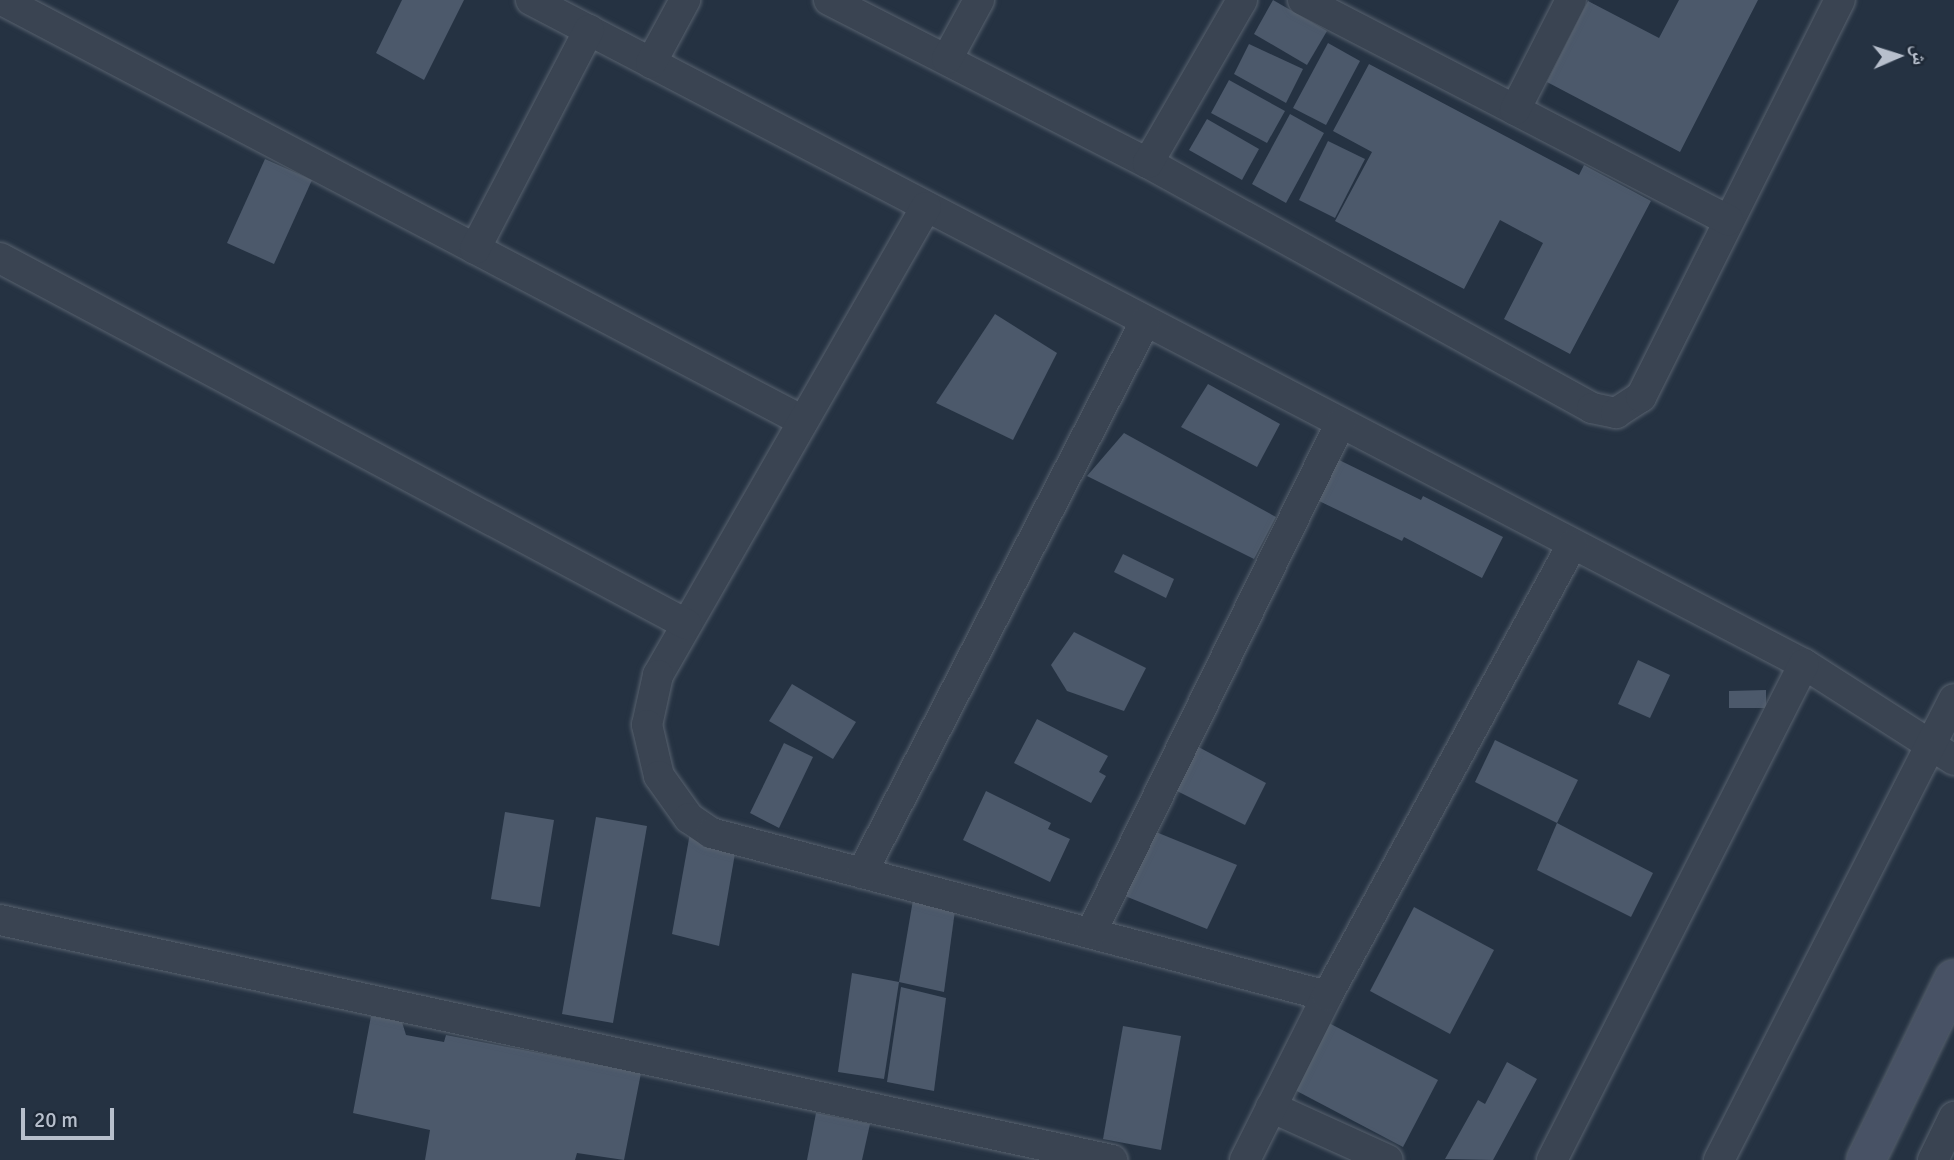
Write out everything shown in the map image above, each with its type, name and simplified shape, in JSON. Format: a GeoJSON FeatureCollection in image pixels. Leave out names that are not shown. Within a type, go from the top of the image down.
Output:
{"type":"FeatureCollection","features":[{"type":"Feature","properties":{"kind":"main road"},"geometry":{"type":"LineString","coordinates":[[1866,1160],[1954,979]]}},
{"type":"Feature","properties":{"kind":"street"},"geometry":{"type":"LineString","coordinates":[[2,0],[803,421]]}},
{"type":"Feature","properties":{"kind":"street"},"geometry":{"type":"LineString","coordinates":[[531,0],[1804,664],[1942,752]]}},
{"type":"Feature","properties":{"kind":"street"},"geometry":{"type":"LineString","coordinates":[[651,63],[685,0]]}},
{"type":"Feature","properties":{"kind":"street"},"geometry":{"type":"LineString","coordinates":[[829,0],[1148,163],[1603,413],[1625,410],[1641,397],[1840,0]]}},
{"type":"Feature","properties":{"kind":"street"},"geometry":{"type":"LineString","coordinates":[[947,60],[979,0]]}},
{"type":"Feature","properties":{"kind":"street"},"geometry":{"type":"LineString","coordinates":[[1148,163],[1242,0]]}},
{"type":"Feature","properties":{"kind":"street"},"geometry":{"type":"LineString","coordinates":[[1303,0],[1728,220]]}},
{"type":"Feature","properties":{"kind":"street"},"geometry":{"type":"LineString","coordinates":[[1515,110],[1572,0]]}},
{"type":"Feature","properties":{"kind":"street"},"geometry":{"type":"LineString","coordinates":[[475,249],[589,30]]}},
{"type":"Feature","properties":{"kind":"street"},"geometry":{"type":"LineString","coordinates":[[926,207],[657,674],[649,699],[650,751],[672,799],[711,833],[1327,996]]}},
{"type":"Feature","properties":{"kind":"street"},"geometry":{"type":"LineString","coordinates":[[0,258],[686,624]]}},
{"type":"Feature","properties":{"kind":"street"},"geometry":{"type":"LineString","coordinates":[[862,873],[1145,322]]}},
{"type":"Feature","properties":{"kind":"street"},"geometry":{"type":"LineString","coordinates":[[1091,933],[1340,424]]}},
{"type":"Feature","properties":{"kind":"street"},"geometry":{"type":"LineString","coordinates":[[1245,1160],[1327,996],[1572,545]]}},
{"type":"Feature","properties":{"kind":"street"},"geometry":{"type":"LineString","coordinates":[[1552,1160],[1804,664]]}},
{"type":"Feature","properties":{"kind":"street"},"geometry":{"type":"LineString","coordinates":[[1719,1160],[1942,752],[1954,699]]}},
{"type":"Feature","properties":{"kind":"street"},"geometry":{"type":"LineString","coordinates":[[0,920],[1112,1160]]}},
{"type":"Feature","properties":{"kind":"street"},"geometry":{"type":"LineString","coordinates":[[1271,1107],[1388,1160]]}},
{"type":"Feature","properties":{"kind":"street"},"geometry":{"type":"LineString","coordinates":[[1933,1160],[1954,1117]]}},
{"type":"Feature","properties":{"kind":"building"},"geometry":{"type":"Polygon","coordinates":[[[402,0],[464,0],[424,80],[376,53],[402,0]]]}},
{"type":"Feature","properties":{"kind":"building"},"geometry":{"type":"Polygon","coordinates":[[[1273,0],[1327,31],[1307,65],[1254,34],[1273,0]]]}},
{"type":"Feature","properties":{"kind":"building"},"geometry":{"type":"Polygon","coordinates":[[[1679,0],[1758,0],[1680,152],[1547,82],[1588,1],[1659,38],[1679,0]]]}},
{"type":"Feature","properties":{"kind":"building"},"geometry":{"type":"Polygon","coordinates":[[[1328,43],[1360,61],[1326,125],[1293,108],[1328,43]]]}},
{"type":"Feature","properties":{"kind":"building"},"geometry":{"type":"Polygon","coordinates":[[[1249,44],[1303,69],[1286,103],[1234,74],[1249,44]]]}},
{"type":"Feature","properties":{"kind":"building"},"geometry":{"type":"Polygon","coordinates":[[[1369,64],[1579,175],[1584,165],[1651,201],[1570,354],[1504,319],[1543,243],[1500,220],[1464,289],[1335,221],[1372,152],[1333,131],[1369,64]]]}},
{"type":"Feature","properties":{"kind":"building"},"geometry":{"type":"Polygon","coordinates":[[[1229,80],[1285,111],[1267,143],[1211,113],[1229,80]]]}},
{"type":"Feature","properties":{"kind":"building"},"geometry":{"type":"Polygon","coordinates":[[[1290,114],[1324,133],[1286,203],[1252,184],[1290,114]]]}},
{"type":"Feature","properties":{"kind":"building"},"geometry":{"type":"Polygon","coordinates":[[[1207,119],[1259,149],[1242,180],[1189,150],[1207,119]]]}},
{"type":"Feature","properties":{"kind":"building"},"geometry":{"type":"Polygon","coordinates":[[[1328,141],[1365,159],[1335,218],[1299,200],[1328,141]]]}},
{"type":"Feature","properties":{"kind":"building"},"geometry":{"type":"Polygon","coordinates":[[[265,159],[312,180],[274,264],[227,243],[265,159]]]}},
{"type":"Feature","properties":{"kind":"building"},"geometry":{"type":"Polygon","coordinates":[[[995,314],[1057,353],[1013,440],[936,403],[995,314]]]}},
{"type":"Feature","properties":{"kind":"building"},"geometry":{"type":"Polygon","coordinates":[[[1208,384],[1280,424],[1257,467],[1181,427],[1208,384]]]}},
{"type":"Feature","properties":{"kind":"building"},"geometry":{"type":"Polygon","coordinates":[[[1124,433],[1276,517],[1254,559],[1087,476],[1124,433]]]}},
{"type":"Feature","properties":{"kind":"building"},"geometry":{"type":"Polygon","coordinates":[[[1337,459],[1421,500],[1423,496],[1503,537],[1482,578],[1404,537],[1402,541],[1317,500],[1337,459]]]}},
{"type":"Feature","properties":{"kind":"building"},"geometry":{"type":"Polygon","coordinates":[[[1123,554],[1174,579],[1166,598],[1114,572],[1123,554]]]}},
{"type":"Feature","properties":{"kind":"building"},"geometry":{"type":"Polygon","coordinates":[[[1074,632],[1146,668],[1124,711],[1067,691],[1051,665],[1074,632]]]}},
{"type":"Feature","properties":{"kind":"building"},"geometry":{"type":"Polygon","coordinates":[[[1638,660],[1670,675],[1650,718],[1618,704],[1638,660]]]}},
{"type":"Feature","properties":{"kind":"building"},"geometry":{"type":"Polygon","coordinates":[[[792,684],[856,722],[833,759],[769,721],[792,684]]]}},
{"type":"Feature","properties":{"kind":"building"},"geometry":{"type":"Polygon","coordinates":[[[1766,690],[1766,708],[1729,708],[1729,691],[1766,690]]]}},
{"type":"Feature","properties":{"kind":"building"},"geometry":{"type":"Polygon","coordinates":[[[1037,719],[1108,756],[1099,772],[1106,776],[1091,803],[1014,763],[1037,719]]]}},
{"type":"Feature","properties":{"kind":"building"},"geometry":{"type":"Polygon","coordinates":[[[1495,740],[1578,780],[1557,823],[1475,782],[1495,740]]]}},
{"type":"Feature","properties":{"kind":"building"},"geometry":{"type":"Polygon","coordinates":[[[784,743],[813,757],[779,828],[750,813],[784,743]]]}},
{"type":"Feature","properties":{"kind":"building"},"geometry":{"type":"Polygon","coordinates":[[[1191,743],[1266,783],[1245,825],[1171,788],[1191,743]]]}},
{"type":"Feature","properties":{"kind":"building"},"geometry":{"type":"Polygon","coordinates":[[[986,791],[1051,823],[1048,829],[1070,839],[1050,882],[963,840],[986,791]]]}},
{"type":"Feature","properties":{"kind":"building"},"geometry":{"type":"Polygon","coordinates":[[[505,812],[554,820],[540,907],[491,899],[505,812]]]}},
{"type":"Feature","properties":{"kind":"building"},"geometry":{"type":"Polygon","coordinates":[[[596,817],[647,826],[613,1023],[562,1014],[596,817]]]}},
{"type":"Feature","properties":{"kind":"building"},"geometry":{"type":"Polygon","coordinates":[[[1557,823],[1653,873],[1631,917],[1537,870],[1557,823]]]}},
{"type":"Feature","properties":{"kind":"building"},"geometry":{"type":"Polygon","coordinates":[[[1156,832],[1237,865],[1207,929],[1125,896],[1156,832]]]}},
{"type":"Feature","properties":{"kind":"building"},"geometry":{"type":"Polygon","coordinates":[[[690,833],[737,842],[719,946],[672,934],[690,833]]]}},
{"type":"Feature","properties":{"kind":"building"},"geometry":{"type":"Polygon","coordinates":[[[914,894],[956,903],[944,992],[899,982],[914,894]]]}},
{"type":"Feature","properties":{"kind":"building"},"geometry":{"type":"Polygon","coordinates":[[[1414,907],[1494,950],[1450,1034],[1370,991],[1414,907]]]}},
{"type":"Feature","properties":{"kind":"building"},"geometry":{"type":"Polygon","coordinates":[[[852,973],[899,982],[884,1079],[838,1072],[852,973]]]}},
{"type":"Feature","properties":{"kind":"building"},"geometry":{"type":"Polygon","coordinates":[[[901,987],[946,998],[934,1091],[887,1082],[901,987]]]}},
{"type":"Feature","properties":{"kind":"building"},"geometry":{"type":"Polygon","coordinates":[[[371,1016],[402,1022],[406,1035],[444,1042],[446,1035],[641,1073],[624,1160],[577,1153],[575,1160],[425,1160],[430,1130],[353,1113],[371,1016]]]}},
{"type":"Feature","properties":{"kind":"building"},"geometry":{"type":"Polygon","coordinates":[[[1327,1022],[1438,1080],[1403,1147],[1293,1089],[1327,1022]]]}},
{"type":"Feature","properties":{"kind":"building"},"geometry":{"type":"Polygon","coordinates":[[[1123,1026],[1181,1036],[1161,1150],[1103,1139],[1123,1026]]]}},
{"type":"Feature","properties":{"kind":"building"},"geometry":{"type":"Polygon","coordinates":[[[1507,1062],[1537,1079],[1493,1160],[1445,1159],[1478,1100],[1485,1104],[1507,1062]]]}},
{"type":"Feature","properties":{"kind":"building"},"geometry":{"type":"Polygon","coordinates":[[[816,1113],[870,1124],[862,1160],[807,1160],[816,1113]]]}}]}
